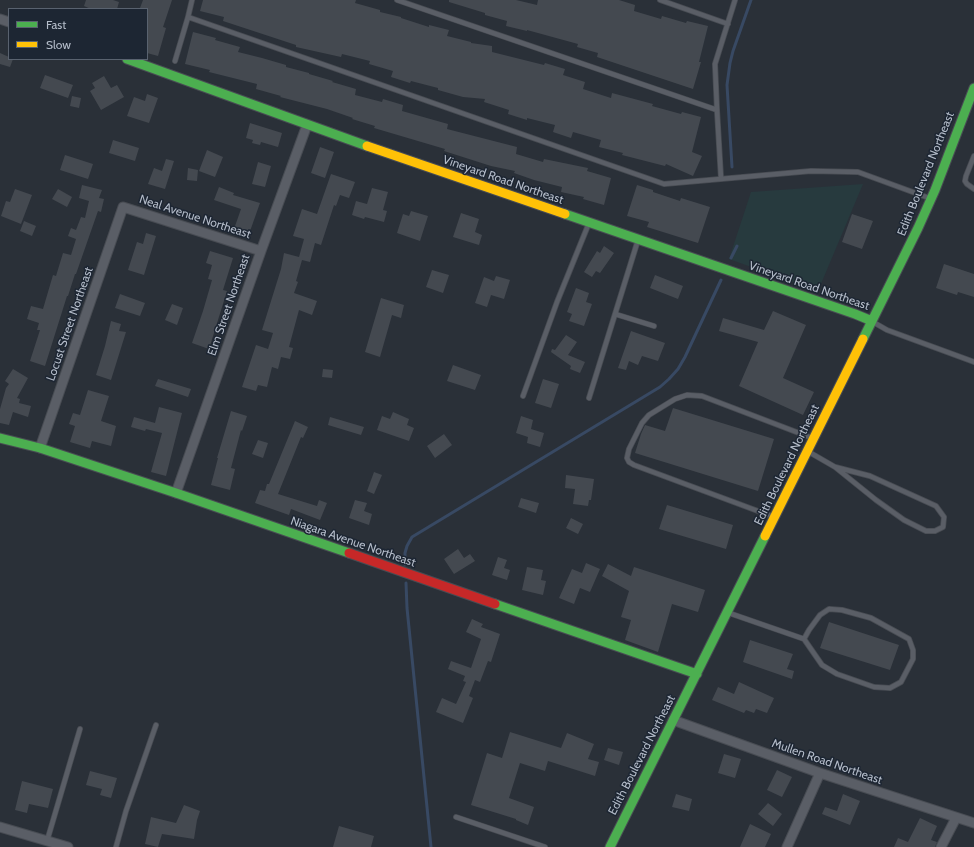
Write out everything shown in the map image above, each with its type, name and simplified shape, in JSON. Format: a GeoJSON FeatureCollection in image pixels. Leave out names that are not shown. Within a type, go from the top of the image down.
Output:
{"type":"FeatureCollection","features":[{"type":"Feature","properties":{"kind":"street","name":"Vineyard Road Northeast"},"geometry":{"type":"LineString","coordinates":[[130,60],[307,125],[872,321]]}},
{"type":"Feature","properties":{"kind":"street","name":"Edith Boulevard Northeast"},"geometry":{"type":"LineString","coordinates":[[610,847],[918,228],[974,88]]}},
{"type":"Feature","properties":{"kind":"street","name":"Elm Street Northeast"},"geometry":{"type":"LineString","coordinates":[[176,493],[307,125]]}},
{"type":"Feature","properties":{"kind":"street","name":"Neal Avenue Northeast"},"geometry":{"type":"LineString","coordinates":[[122,207],[261,251]]}},
{"type":"Feature","properties":{"kind":"street","name":"Locust Street Northeast"},"geometry":{"type":"LineString","coordinates":[[40,448],[122,207]]}},
{"type":"Feature","properties":{"kind":"street","name":"Niagara Avenue Northeast"},"geometry":{"type":"LineString","coordinates":[[0,438],[40,448],[176,493],[697,674]]}},
{"type":"Feature","properties":{"kind":"street","name":"Mullen Road Northeast"},"geometry":{"type":"LineString","coordinates":[[673,720],[820,773],[974,824]]}},
{"type":"Feature","properties":{"kind":"street"},"geometry":{"type":"LineString","coordinates":[[787,847],[820,773]]}},
{"type":"Feature","properties":{"kind":"street"},"geometry":{"type":"LineString","coordinates":[[941,847],[956,818]]}},
{"type":"Feature","properties":{"kind":"street"},"geometry":{"type":"LineString","coordinates":[[0,827],[68,847]]}},
{"type":"Feature","properties":{"kind":"lane"},"geometry":{"type":"LineString","coordinates":[[175,61],[192,0]]}},
{"type":"Feature","properties":{"kind":"lane"},"geometry":{"type":"LineString","coordinates":[[397,0],[717,110]]}},
{"type":"Feature","properties":{"kind":"lane"},"geometry":{"type":"LineString","coordinates":[[660,0],[728,24]]}},
{"type":"Feature","properties":{"kind":"lane"},"geometry":{"type":"LineString","coordinates":[[721,178],[715,64],[735,0]]}},
{"type":"Feature","properties":{"kind":"lane"},"geometry":{"type":"LineString","coordinates":[[188,18],[664,184],[811,171],[858,172],[931,198]]}},
{"type":"Feature","properties":{"kind":"lane"},"geometry":{"type":"LineString","coordinates":[[974,156],[966,176],[967,184],[974,189]]}},
{"type":"Feature","properties":{"kind":"lane"},"geometry":{"type":"LineString","coordinates":[[523,396],[557,302],[589,223]]}},
{"type":"Feature","properties":{"kind":"lane"},"geometry":{"type":"LineString","coordinates":[[589,398],[638,240]]}},
{"type":"Feature","properties":{"kind":"lane"},"geometry":{"type":"LineString","coordinates":[[615,314],[654,326]]}},
{"type":"Feature","properties":{"kind":"lane"},"geometry":{"type":"LineString","coordinates":[[872,321],[887,330],[974,362]]}},
{"type":"Feature","properties":{"kind":"lane"},"geometry":{"type":"LineString","coordinates":[[774,518],[641,468],[629,462],[627,458],[629,449],[642,423],[649,415],[675,399],[688,395],[702,396],[814,438]]}},
{"type":"Feature","properties":{"kind":"lane"},"geometry":{"type":"LineString","coordinates":[[807,451],[835,467],[904,520],[926,532],[935,531],[943,526],[944,517],[936,506],[870,476],[835,467]]}},
{"type":"Feature","properties":{"kind":"lane"},"geometry":{"type":"LineString","coordinates":[[727,612],[804,639],[822,665],[837,674],[874,687],[890,688],[901,682],[912,659],[913,650],[909,639],[871,618],[842,610],[829,609],[820,615],[804,639]]}},
{"type":"Feature","properties":{"kind":"lane"},"geometry":{"type":"LineString","coordinates":[[116,847],[126,811],[156,725]]}},
{"type":"Feature","properties":{"kind":"lane"},"geometry":{"type":"LineString","coordinates":[[47,841],[80,729]]}},
{"type":"Feature","properties":{"kind":"lane"},"geometry":{"type":"LineString","coordinates":[[456,817],[545,847]]}},
{"type":"Feature","properties":{"kind":"green space"},"geometry":{"type":"Polygon","coordinates":[[[863,184],[818,291],[729,259],[751,192],[863,184]]]}},
{"type":"Feature","properties":{"kind":"building"},"geometry":{"type":"Polygon","coordinates":[[[86,0],[113,0],[119,2],[117,8],[89,8],[84,6],[86,0]]]}},
{"type":"Feature","properties":{"kind":"building"},"geometry":{"type":"Polygon","coordinates":[[[143,0],[172,0],[163,27],[166,28],[158,56],[148,53],[148,8],[140,8],[143,0]]]}},
{"type":"Feature","properties":{"kind":"building"},"geometry":{"type":"Polygon","coordinates":[[[203,0],[356,0],[355,3],[380,10],[380,12],[401,17],[429,27],[429,25],[449,30],[447,36],[471,43],[492,46],[492,52],[544,65],[545,63],[565,69],[563,75],[585,82],[583,89],[611,98],[612,93],[653,104],[652,106],[681,114],[682,112],[701,117],[692,152],[702,156],[693,176],[666,164],[665,166],[622,155],[623,153],[599,147],[601,140],[573,132],[571,138],[553,132],[555,125],[527,118],[527,120],[508,114],[509,110],[484,102],[485,99],[463,97],[438,90],[438,88],[411,81],[410,83],[391,77],[393,71],[369,64],[370,61],[342,54],[341,57],[296,47],[296,45],[223,21],[224,17],[200,11],[203,0]]]}},
{"type":"Feature","properties":{"kind":"building"},"geometry":{"type":"Polygon","coordinates":[[[449,0],[516,0],[537,5],[538,0],[619,0],[635,5],[634,11],[661,19],[662,16],[686,23],[687,21],[708,26],[699,62],[701,62],[693,89],[597,57],[598,53],[577,47],[578,44],[527,30],[506,26],[507,21],[449,2],[449,0]]]}},
{"type":"Feature","properties":{"kind":"building"},"geometry":{"type":"Polygon","coordinates":[[[193,32],[216,38],[215,40],[240,47],[238,52],[286,65],[286,67],[356,89],[355,95],[382,102],[383,99],[403,105],[402,111],[448,124],[447,129],[517,147],[516,154],[543,162],[544,159],[588,168],[587,171],[611,178],[604,205],[583,199],[584,197],[561,192],[562,187],[534,180],[514,173],[515,171],[491,166],[444,151],[445,149],[374,128],[375,126],[327,109],[256,89],[257,84],[209,72],[210,70],[185,64],[193,32]]]}},
{"type":"Feature","properties":{"kind":"building"},"geometry":{"type":"Polygon","coordinates":[[[0,53],[8,57],[8,60],[13,60],[10,67],[0,64],[0,53]]]}},
{"type":"Feature","properties":{"kind":"building"},"geometry":{"type":"Polygon","coordinates":[[[45,75],[73,85],[68,98],[40,88],[45,75]]]}},
{"type":"Feature","properties":{"kind":"building"},"geometry":{"type":"Polygon","coordinates":[[[104,76],[111,88],[117,85],[124,97],[101,110],[90,91],[95,88],[92,83],[104,76]]]}},
{"type":"Feature","properties":{"kind":"building"},"geometry":{"type":"Polygon","coordinates":[[[147,94],[158,98],[149,123],[127,116],[134,97],[145,101],[147,94]]]}},
{"type":"Feature","properties":{"kind":"building"},"geometry":{"type":"Polygon","coordinates":[[[72,96],[81,98],[79,108],[70,106],[72,96]]]}},
{"type":"Feature","properties":{"kind":"building"},"geometry":{"type":"Polygon","coordinates":[[[250,123],[282,133],[278,147],[261,142],[260,145],[252,143],[253,140],[246,138],[250,123]]]}},
{"type":"Feature","properties":{"kind":"building"},"geometry":{"type":"Polygon","coordinates":[[[113,140],[139,148],[135,161],[109,153],[113,140]]]}},
{"type":"Feature","properties":{"kind":"building"},"geometry":{"type":"Polygon","coordinates":[[[320,147],[334,152],[325,178],[311,173],[320,147]]]}},
{"type":"Feature","properties":{"kind":"building"},"geometry":{"type":"Polygon","coordinates":[[[207,150],[223,157],[215,177],[199,171],[207,150]]]}},
{"type":"Feature","properties":{"kind":"building"},"geometry":{"type":"Polygon","coordinates":[[[65,155],[93,164],[88,179],[60,170],[65,155]]]}},
{"type":"Feature","properties":{"kind":"building"},"geometry":{"type":"Polygon","coordinates":[[[166,159],[174,161],[165,189],[148,184],[154,168],[162,171],[166,159]]]}},
{"type":"Feature","properties":{"kind":"building"},"geometry":{"type":"Polygon","coordinates":[[[258,162],[271,166],[265,187],[252,184],[258,162]]]}},
{"type":"Feature","properties":{"kind":"building"},"geometry":{"type":"Polygon","coordinates":[[[188,168],[198,170],[197,181],[187,180],[188,168]]]}},
{"type":"Feature","properties":{"kind":"building"},"geometry":{"type":"Polygon","coordinates":[[[331,174],[355,182],[349,198],[340,195],[336,206],[334,205],[321,245],[315,243],[310,262],[302,260],[296,281],[298,282],[294,293],[317,301],[312,315],[299,310],[289,347],[293,348],[290,359],[281,357],[278,369],[272,367],[267,387],[258,385],[256,391],[242,387],[256,345],[268,349],[273,333],[262,330],[281,269],[284,253],[299,257],[304,239],[293,236],[302,209],[317,214],[331,174]]]}},
{"type":"Feature","properties":{"kind":"building"},"geometry":{"type":"Polygon","coordinates":[[[82,185],[102,190],[99,198],[104,199],[101,212],[98,211],[67,296],[45,366],[30,361],[40,330],[37,330],[39,323],[27,319],[31,306],[43,309],[53,275],[56,276],[63,253],[71,255],[76,239],[68,236],[71,228],[76,230],[81,217],[85,218],[89,201],[79,198],[82,185]]]}},
{"type":"Feature","properties":{"kind":"building"},"geometry":{"type":"Polygon","coordinates":[[[637,185],[680,201],[681,198],[710,207],[698,243],[647,227],[649,222],[627,216],[637,185]]]}},
{"type":"Feature","properties":{"kind":"building"},"geometry":{"type":"Polygon","coordinates":[[[219,187],[234,193],[233,195],[260,203],[249,234],[234,229],[241,209],[214,200],[219,187]]]}},
{"type":"Feature","properties":{"kind":"building"},"geometry":{"type":"Polygon","coordinates":[[[372,188],[388,192],[383,210],[387,211],[384,222],[365,217],[364,219],[352,215],[356,201],[367,204],[372,188]]]}},
{"type":"Feature","properties":{"kind":"building"},"geometry":{"type":"Polygon","coordinates":[[[15,189],[32,195],[21,224],[1,216],[6,201],[10,202],[15,189]]]}},
{"type":"Feature","properties":{"kind":"building"},"geometry":{"type":"Polygon","coordinates":[[[58,189],[72,197],[67,207],[52,199],[58,189]]]}},
{"type":"Feature","properties":{"kind":"building"},"geometry":{"type":"Polygon","coordinates":[[[411,211],[428,216],[420,241],[397,233],[403,214],[409,216],[411,211]]]}},
{"type":"Feature","properties":{"kind":"building"},"geometry":{"type":"Polygon","coordinates":[[[461,213],[479,219],[475,232],[482,235],[479,245],[453,237],[461,213]]]}},
{"type":"Feature","properties":{"kind":"building"},"geometry":{"type":"Polygon","coordinates":[[[852,214],[873,221],[862,249],[842,242],[852,214]]]}},
{"type":"Feature","properties":{"kind":"building"},"geometry":{"type":"Polygon","coordinates":[[[24,221],[36,226],[32,236],[20,231],[24,221]]]}},
{"type":"Feature","properties":{"kind":"building"},"geometry":{"type":"Polygon","coordinates":[[[146,233],[156,236],[144,275],[128,270],[137,242],[143,244],[146,233]]]}},
{"type":"Feature","properties":{"kind":"building"},"geometry":{"type":"Polygon","coordinates":[[[604,246],[614,253],[600,273],[596,271],[592,277],[584,272],[597,251],[600,253],[604,246]]]}},
{"type":"Feature","properties":{"kind":"building"},"geometry":{"type":"Polygon","coordinates":[[[210,251],[233,258],[223,290],[227,291],[209,349],[192,343],[212,280],[208,279],[212,265],[206,263],[210,251]]]}},
{"type":"Feature","properties":{"kind":"building"},"geometry":{"type":"Polygon","coordinates":[[[944,264],[974,274],[974,297],[958,292],[957,295],[936,288],[944,264]]]}},
{"type":"Feature","properties":{"kind":"building"},"geometry":{"type":"Polygon","coordinates":[[[432,270],[449,275],[443,293],[426,287],[432,270]]]}},
{"type":"Feature","properties":{"kind":"building"},"geometry":{"type":"Polygon","coordinates":[[[655,275],[683,286],[678,299],[650,288],[655,275]]]}},
{"type":"Feature","properties":{"kind":"building"},"geometry":{"type":"Polygon","coordinates":[[[496,276],[510,280],[504,299],[491,295],[487,307],[475,303],[484,277],[494,281],[496,276]]]}},
{"type":"Feature","properties":{"kind":"building"},"geometry":{"type":"Polygon","coordinates":[[[576,288],[589,293],[586,302],[592,304],[584,326],[569,321],[572,314],[567,312],[576,288]]]}},
{"type":"Feature","properties":{"kind":"building"},"geometry":{"type":"Polygon","coordinates":[[[120,294],[145,303],[140,316],[115,308],[120,294]]]}},
{"type":"Feature","properties":{"kind":"building"},"geometry":{"type":"Polygon","coordinates":[[[381,298],[404,305],[401,318],[392,315],[380,357],[365,352],[381,298]]]}},
{"type":"Feature","properties":{"kind":"building"},"geometry":{"type":"Polygon","coordinates":[[[172,304],[183,308],[177,325],[165,320],[172,304]]]}},
{"type":"Feature","properties":{"kind":"building"},"geometry":{"type":"Polygon","coordinates":[[[773,311],[806,325],[783,378],[814,392],[803,415],[739,386],[758,342],[719,331],[723,318],[764,330],[773,311]]]}},
{"type":"Feature","properties":{"kind":"building"},"geometry":{"type":"Polygon","coordinates":[[[111,321],[121,324],[119,331],[126,332],[111,380],[96,375],[111,321]]]}},
{"type":"Feature","properties":{"kind":"building"},"geometry":{"type":"Polygon","coordinates":[[[631,331],[665,343],[658,361],[642,356],[638,365],[629,361],[626,370],[618,368],[631,331]]]}},
{"type":"Feature","properties":{"kind":"building"},"geometry":{"type":"Polygon","coordinates":[[[566,335],[577,342],[568,355],[585,362],[580,373],[570,369],[571,366],[551,352],[552,349],[555,350],[566,335]]]}},
{"type":"Feature","properties":{"kind":"building"},"geometry":{"type":"Polygon","coordinates":[[[453,365],[481,375],[475,390],[447,381],[453,365]]]}},
{"type":"Feature","properties":{"kind":"building"},"geometry":{"type":"Polygon","coordinates":[[[13,369],[28,378],[17,398],[20,399],[19,403],[31,406],[28,417],[13,412],[9,425],[0,423],[0,409],[6,388],[9,384],[5,381],[13,369]]]}},
{"type":"Feature","properties":{"kind":"building"},"geometry":{"type":"Polygon","coordinates":[[[323,369],[333,370],[332,378],[322,377],[323,369]]]}},
{"type":"Feature","properties":{"kind":"building"},"geometry":{"type":"Polygon","coordinates":[[[158,379],[191,389],[188,397],[155,386],[158,379]]]}},
{"type":"Feature","properties":{"kind":"building"},"geometry":{"type":"Polygon","coordinates":[[[543,379],[559,384],[551,408],[535,403],[543,379]]]}},
{"type":"Feature","properties":{"kind":"building"},"geometry":{"type":"Polygon","coordinates":[[[88,390],[109,396],[101,421],[116,426],[111,446],[92,441],[90,448],[70,442],[75,426],[69,424],[73,413],[80,415],[88,390]]]}},
{"type":"Feature","properties":{"kind":"building"},"geometry":{"type":"Polygon","coordinates":[[[159,407],[182,413],[166,476],[151,472],[162,433],[146,429],[145,431],[131,427],[134,417],[155,423],[159,407]]]}},
{"type":"Feature","properties":{"kind":"building"},"geometry":{"type":"Polygon","coordinates":[[[673,408],[774,439],[758,491],[635,453],[645,425],[665,431],[673,408]]]}},
{"type":"Feature","properties":{"kind":"building"},"geometry":{"type":"Polygon","coordinates":[[[231,411],[247,416],[242,431],[241,430],[231,468],[235,469],[230,490],[211,485],[217,458],[231,411]]]}},
{"type":"Feature","properties":{"kind":"building"},"geometry":{"type":"Polygon","coordinates":[[[393,412],[409,419],[407,425],[414,428],[409,441],[377,430],[382,416],[390,419],[393,412]]]}},
{"type":"Feature","properties":{"kind":"building"},"geometry":{"type":"Polygon","coordinates":[[[521,416],[533,420],[531,429],[544,433],[540,447],[527,443],[528,437],[516,433],[521,416]]]}},
{"type":"Feature","properties":{"kind":"building"},"geometry":{"type":"Polygon","coordinates":[[[330,417],[364,427],[361,435],[328,425],[330,417]]]}},
{"type":"Feature","properties":{"kind":"building"},"geometry":{"type":"Polygon","coordinates":[[[295,421],[308,427],[303,438],[301,437],[278,494],[317,506],[319,500],[327,503],[320,520],[291,509],[289,515],[255,503],[260,490],[265,491],[267,484],[269,484],[295,421]]]}},
{"type":"Feature","properties":{"kind":"building"},"geometry":{"type":"Polygon","coordinates":[[[444,434],[452,445],[435,458],[427,446],[444,434]]]}},
{"type":"Feature","properties":{"kind":"building"},"geometry":{"type":"Polygon","coordinates":[[[258,440],[268,443],[263,458],[252,454],[258,440]]]}},
{"type":"Feature","properties":{"kind":"building"},"geometry":{"type":"Polygon","coordinates":[[[374,472],[382,475],[374,494],[367,491],[374,472]]]}},
{"type":"Feature","properties":{"kind":"building"},"geometry":{"type":"Polygon","coordinates":[[[566,475],[594,479],[591,500],[589,500],[588,506],[573,504],[575,489],[565,488],[566,475]]]}},
{"type":"Feature","properties":{"kind":"building"},"geometry":{"type":"Polygon","coordinates":[[[521,498],[539,503],[536,513],[518,507],[521,498]]]}},
{"type":"Feature","properties":{"kind":"building"},"geometry":{"type":"Polygon","coordinates":[[[355,500],[367,503],[364,511],[372,514],[369,525],[349,518],[355,500]]]}},
{"type":"Feature","properties":{"kind":"building"},"geometry":{"type":"Polygon","coordinates":[[[667,505],[733,525],[726,549],[659,529],[667,505]]]}},
{"type":"Feature","properties":{"kind":"building"},"geometry":{"type":"Polygon","coordinates":[[[571,518],[583,524],[578,534],[566,528],[571,518]]]}},
{"type":"Feature","properties":{"kind":"building"},"geometry":{"type":"Polygon","coordinates":[[[458,549],[464,558],[470,554],[475,561],[454,574],[444,559],[458,549]]]}},
{"type":"Feature","properties":{"kind":"building"},"geometry":{"type":"Polygon","coordinates":[[[498,557],[507,560],[504,568],[510,570],[507,580],[492,575],[498,557]]]}},
{"type":"Feature","properties":{"kind":"building"},"geometry":{"type":"Polygon","coordinates":[[[586,563],[600,569],[590,592],[580,588],[574,604],[559,598],[572,569],[582,573],[586,563]]]}},
{"type":"Feature","properties":{"kind":"building"},"geometry":{"type":"Polygon","coordinates":[[[608,564],[631,576],[634,567],[705,590],[698,612],[672,604],[658,652],[625,640],[631,620],[621,617],[629,591],[602,576],[608,564]]]}},
{"type":"Feature","properties":{"kind":"building"},"geometry":{"type":"Polygon","coordinates":[[[527,567],[543,570],[541,580],[546,581],[543,595],[522,590],[527,567]]]}},
{"type":"Feature","properties":{"kind":"building"},"geometry":{"type":"Polygon","coordinates":[[[472,619],[483,624],[481,627],[500,634],[491,662],[488,661],[480,682],[475,680],[469,696],[473,698],[463,723],[436,712],[442,698],[456,704],[466,682],[463,681],[465,676],[448,669],[451,661],[471,668],[481,639],[466,632],[472,619]]]}},
{"type":"Feature","properties":{"kind":"building"},"geometry":{"type":"Polygon","coordinates":[[[829,622],[899,645],[890,670],[820,648],[829,622]]]}},
{"type":"Feature","properties":{"kind":"building"},"geometry":{"type":"Polygon","coordinates":[[[750,640],[793,654],[787,669],[794,671],[792,679],[743,662],[750,640]]]}},
{"type":"Feature","properties":{"kind":"building"},"geometry":{"type":"Polygon","coordinates":[[[739,682],[774,698],[767,713],[756,709],[754,713],[746,710],[744,713],[712,700],[718,687],[734,694],[739,682]]]}},
{"type":"Feature","properties":{"kind":"building"},"geometry":{"type":"Polygon","coordinates":[[[510,732],[561,748],[567,733],[594,744],[588,759],[599,762],[595,776],[548,761],[545,771],[520,763],[509,798],[534,807],[528,825],[516,819],[471,805],[487,753],[502,758],[510,732]]]}},
{"type":"Feature","properties":{"kind":"building"},"geometry":{"type":"Polygon","coordinates":[[[608,748],[623,752],[619,765],[604,760],[608,748]]]}},
{"type":"Feature","properties":{"kind":"building"},"geometry":{"type":"Polygon","coordinates":[[[724,754],[741,759],[735,778],[718,773],[724,754]]]}},
{"type":"Feature","properties":{"kind":"building"},"geometry":{"type":"Polygon","coordinates":[[[777,770],[792,777],[782,797],[767,790],[777,770]]]}},
{"type":"Feature","properties":{"kind":"building"},"geometry":{"type":"Polygon","coordinates":[[[90,771],[117,778],[111,798],[100,795],[102,789],[86,785],[90,771]]]}},
{"type":"Feature","properties":{"kind":"building"},"geometry":{"type":"Polygon","coordinates":[[[22,781],[53,789],[48,808],[29,804],[27,813],[15,810],[22,781]]]}},
{"type":"Feature","properties":{"kind":"building"},"geometry":{"type":"Polygon","coordinates":[[[676,794],[692,799],[689,811],[672,807],[676,794]]]}},
{"type":"Feature","properties":{"kind":"building"},"geometry":{"type":"Polygon","coordinates":[[[843,794],[860,801],[850,825],[822,814],[825,807],[837,811],[843,794]]]}},
{"type":"Feature","properties":{"kind":"building"},"geometry":{"type":"Polygon","coordinates":[[[768,803],[782,814],[773,826],[758,814],[768,803]]]}},
{"type":"Feature","properties":{"kind":"building"},"geometry":{"type":"Polygon","coordinates":[[[184,805],[200,811],[194,839],[162,834],[158,847],[145,844],[151,817],[176,823],[184,805]]]}},
{"type":"Feature","properties":{"kind":"building"},"geometry":{"type":"Polygon","coordinates":[[[920,818],[937,826],[931,840],[937,842],[935,847],[894,847],[898,838],[908,842],[920,818]]]}},
{"type":"Feature","properties":{"kind":"building"},"geometry":{"type":"Polygon","coordinates":[[[750,824],[771,834],[765,847],[740,847],[750,824]]]}},
{"type":"Feature","properties":{"kind":"building"},"geometry":{"type":"Polygon","coordinates":[[[339,826],[374,836],[371,847],[333,847],[339,826]]]}},
{"type":"Feature","properties":{"kind":"waterway"},"geometry":{"type":"LineString","coordinates":[[732,167],[727,85],[733,51],[751,0]]}},
{"type":"Feature","properties":{"kind":"waterway"},"geometry":{"type":"LineString","coordinates":[[731,258],[737,246]]}},
{"type":"Feature","properties":{"kind":"waterway"},"geometry":{"type":"LineString","coordinates":[[405,565],[405,553],[412,537],[660,387],[669,379],[678,369],[685,357],[721,280]]}},
{"type":"Feature","properties":{"kind":"waterway"},"geometry":{"type":"LineString","coordinates":[[406,583],[407,608],[431,847]]}},
{"type":"Feature","properties":{"kind":"traffic: fast"},"geometry":{"type":"LineString","coordinates":[[130,60],[367,146]]}},
{"type":"Feature","properties":{"kind":"traffic: fast"},"geometry":{"type":"LineString","coordinates":[[863,339],[918,228],[935,190],[974,88]]}},
{"type":"Feature","properties":{"kind":"traffic: fast"},"geometry":{"type":"LineString","coordinates":[[565,214],[872,321]]}},
{"type":"Feature","properties":{"kind":"traffic: fast"},"geometry":{"type":"LineString","coordinates":[[0,438],[40,448],[349,553]]}},
{"type":"Feature","properties":{"kind":"traffic: fast"},"geometry":{"type":"LineString","coordinates":[[610,847],[765,536]]}},
{"type":"Feature","properties":{"kind":"traffic: fast"},"geometry":{"type":"LineString","coordinates":[[495,604],[697,674]]}},
{"type":"Feature","properties":{"kind":"traffic: slow"},"geometry":{"type":"LineString","coordinates":[[367,146],[565,214]]}},
{"type":"Feature","properties":{"kind":"traffic: slow"},"geometry":{"type":"LineString","coordinates":[[765,536],[863,339]]}},
{"type":"Feature","properties":{"kind":"traffic: jam"},"geometry":{"type":"LineString","coordinates":[[349,553],[495,604]]}}]}
